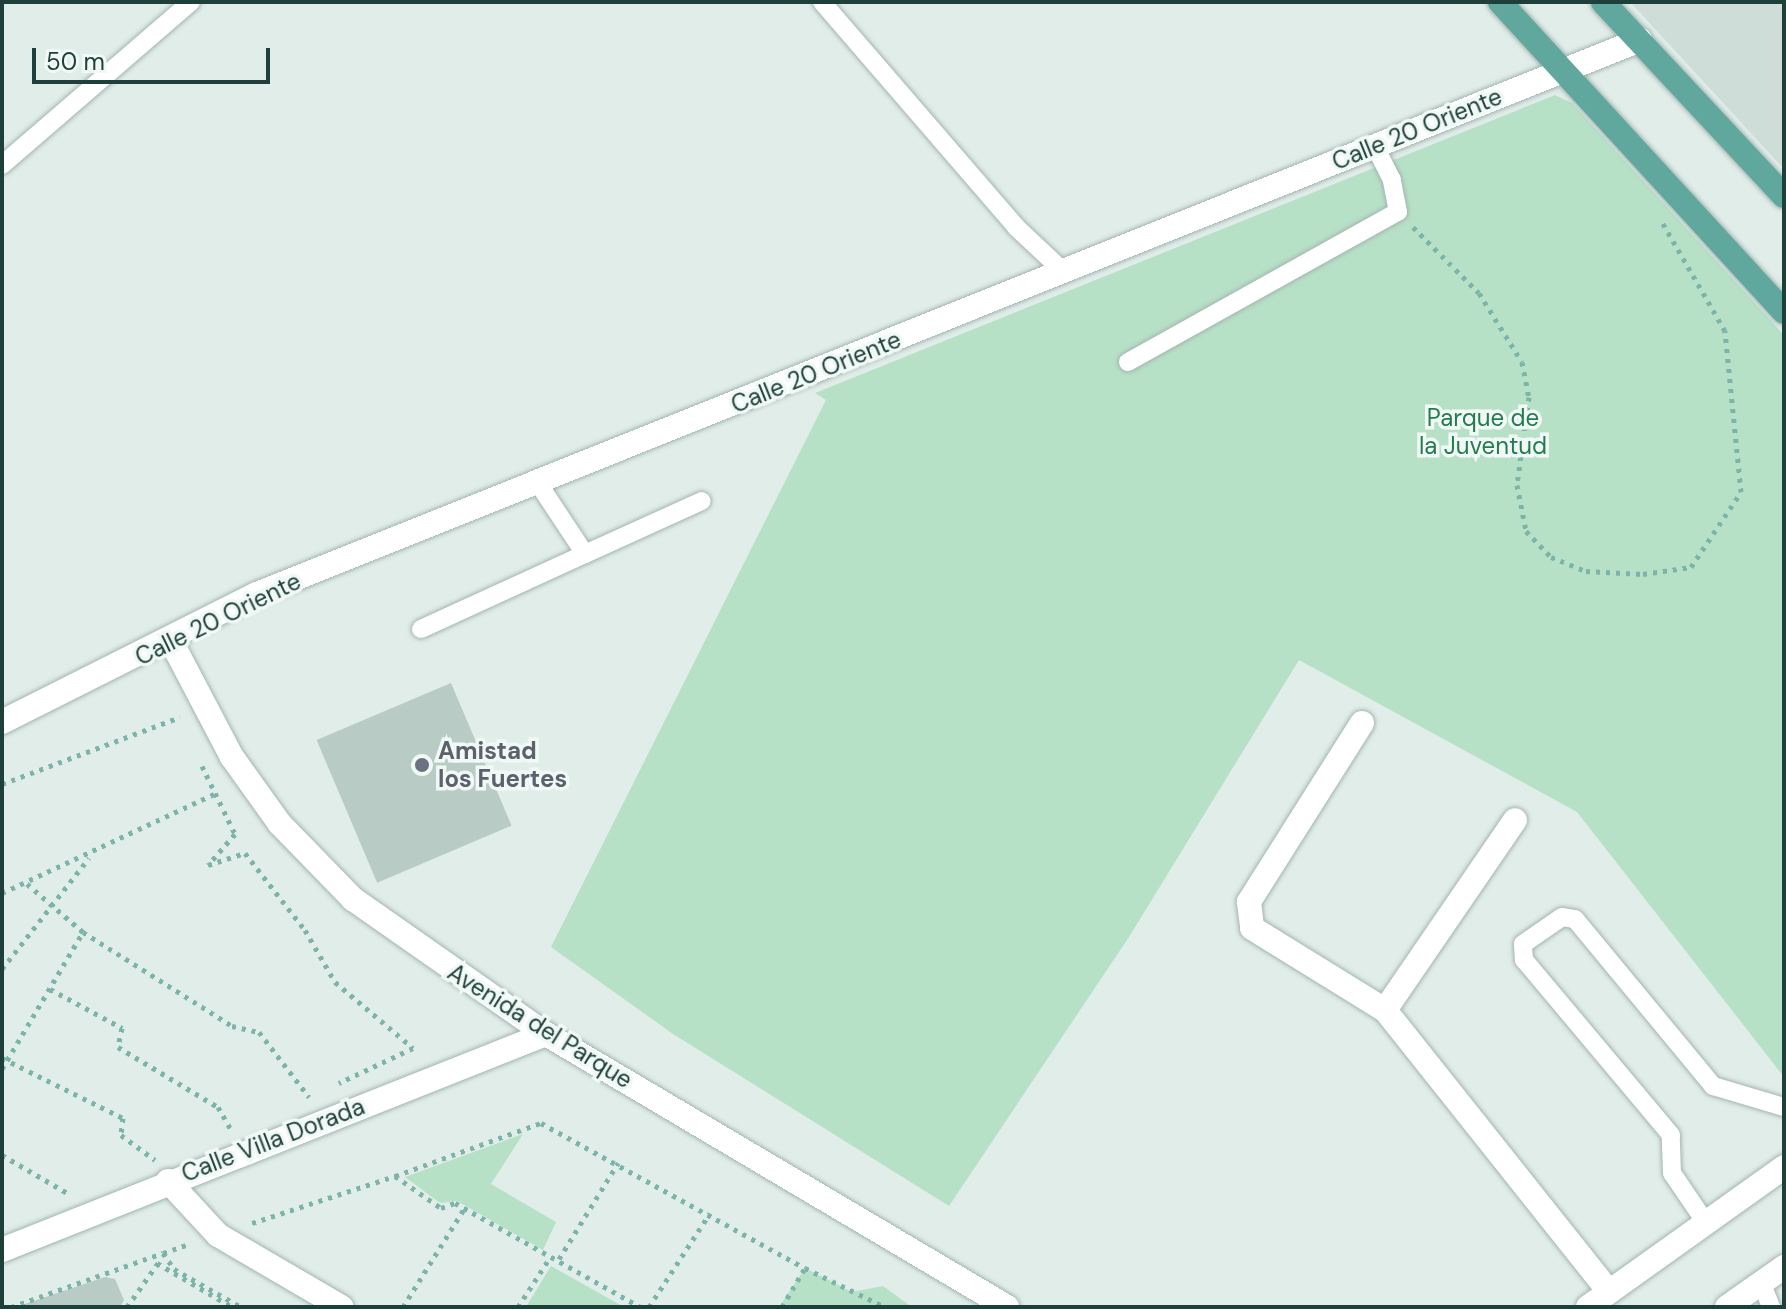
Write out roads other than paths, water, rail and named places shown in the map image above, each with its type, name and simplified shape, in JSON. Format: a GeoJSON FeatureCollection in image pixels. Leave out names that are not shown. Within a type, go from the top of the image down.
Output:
{"type":"FeatureCollection","features":[{"type":"Feature","properties":{"kind":"main road"},"geometry":{"type":"LineString","coordinates":[[1500,2],[1784,312]]}},
{"type":"Feature","properties":{"kind":"main road"},"geometry":{"type":"LineString","coordinates":[[1603,2],[1784,196]]}},
{"type":"Feature","properties":{"kind":"street","name":"Calle 20 Oriente"},"geometry":{"type":"LineString","coordinates":[[2,722],[171,641],[257,594],[1640,40]]}},
{"type":"Feature","properties":{"kind":"street","name":"Avenida del Parque"},"geometry":{"type":"LineString","coordinates":[[171,641],[232,757],[280,824],[353,899],[546,1034],[1007,1307]]}},
{"type":"Feature","properties":{"kind":"street"},"geometry":{"type":"LineString","coordinates":[[1362,723],[1246,912],[1252,928],[1385,1010],[1609,1292]]}},
{"type":"Feature","properties":{"kind":"street"},"geometry":{"type":"LineString","coordinates":[[1385,1010],[1515,820]]}},
{"type":"Feature","properties":{"kind":"street","name":"Calle Villa Dorada"},"geometry":{"type":"LineString","coordinates":[[2,1250],[165,1168],[546,1034]]}},
{"type":"Feature","properties":{"kind":"street"},"geometry":{"type":"LineString","coordinates":[[1588,1307],[1784,1167]]}},
{"type":"Feature","properties":{"kind":"street"},"geometry":{"type":"LineString","coordinates":[[165,1168],[218,1235],[341,1307]]}},
{"type":"Feature","properties":{"kind":"street"},"geometry":{"type":"LineString","coordinates":[[1727,1307],[1784,1267]]}},
{"type":"Feature","properties":{"kind":"lane"},"geometry":{"type":"LineString","coordinates":[[2,165],[191,2]]}},
{"type":"Feature","properties":{"kind":"lane"},"geometry":{"type":"LineString","coordinates":[[822,2],[1016,227],[1064,272]]}},
{"type":"Feature","properties":{"kind":"lane"},"geometry":{"type":"LineString","coordinates":[[1128,362],[1398,212],[1392,180],[1375,147]]}},
{"type":"Feature","properties":{"kind":"lane"},"geometry":{"type":"LineString","coordinates":[[538,483],[585,554]]}},
{"type":"Feature","properties":{"kind":"lane"},"geometry":{"type":"LineString","coordinates":[[421,629],[702,501]]}},
{"type":"Feature","properties":{"kind":"lane"},"geometry":{"type":"LineString","coordinates":[[1706,1223],[1672,1173],[1671,1135],[1524,960],[1523,944],[1562,917],[1575,919],[1713,1086],[1784,1107]]}},
{"type":"Feature","properties":{"kind":"lane"},"geometry":{"type":"LineString","coordinates":[[1761,1282],[1771,1307]]}},
{"type":"Feature","properties":{"kind":"place","name":"Amistad los Fuertes"},"geometry":{"type":"Point","coordinates":[422,765]}},
{"type":"Feature","properties":{"kind":"park label","name":"Parque de la Juventud"},"geometry":{"type":"Point","coordinates":[1483,432]}}]}
